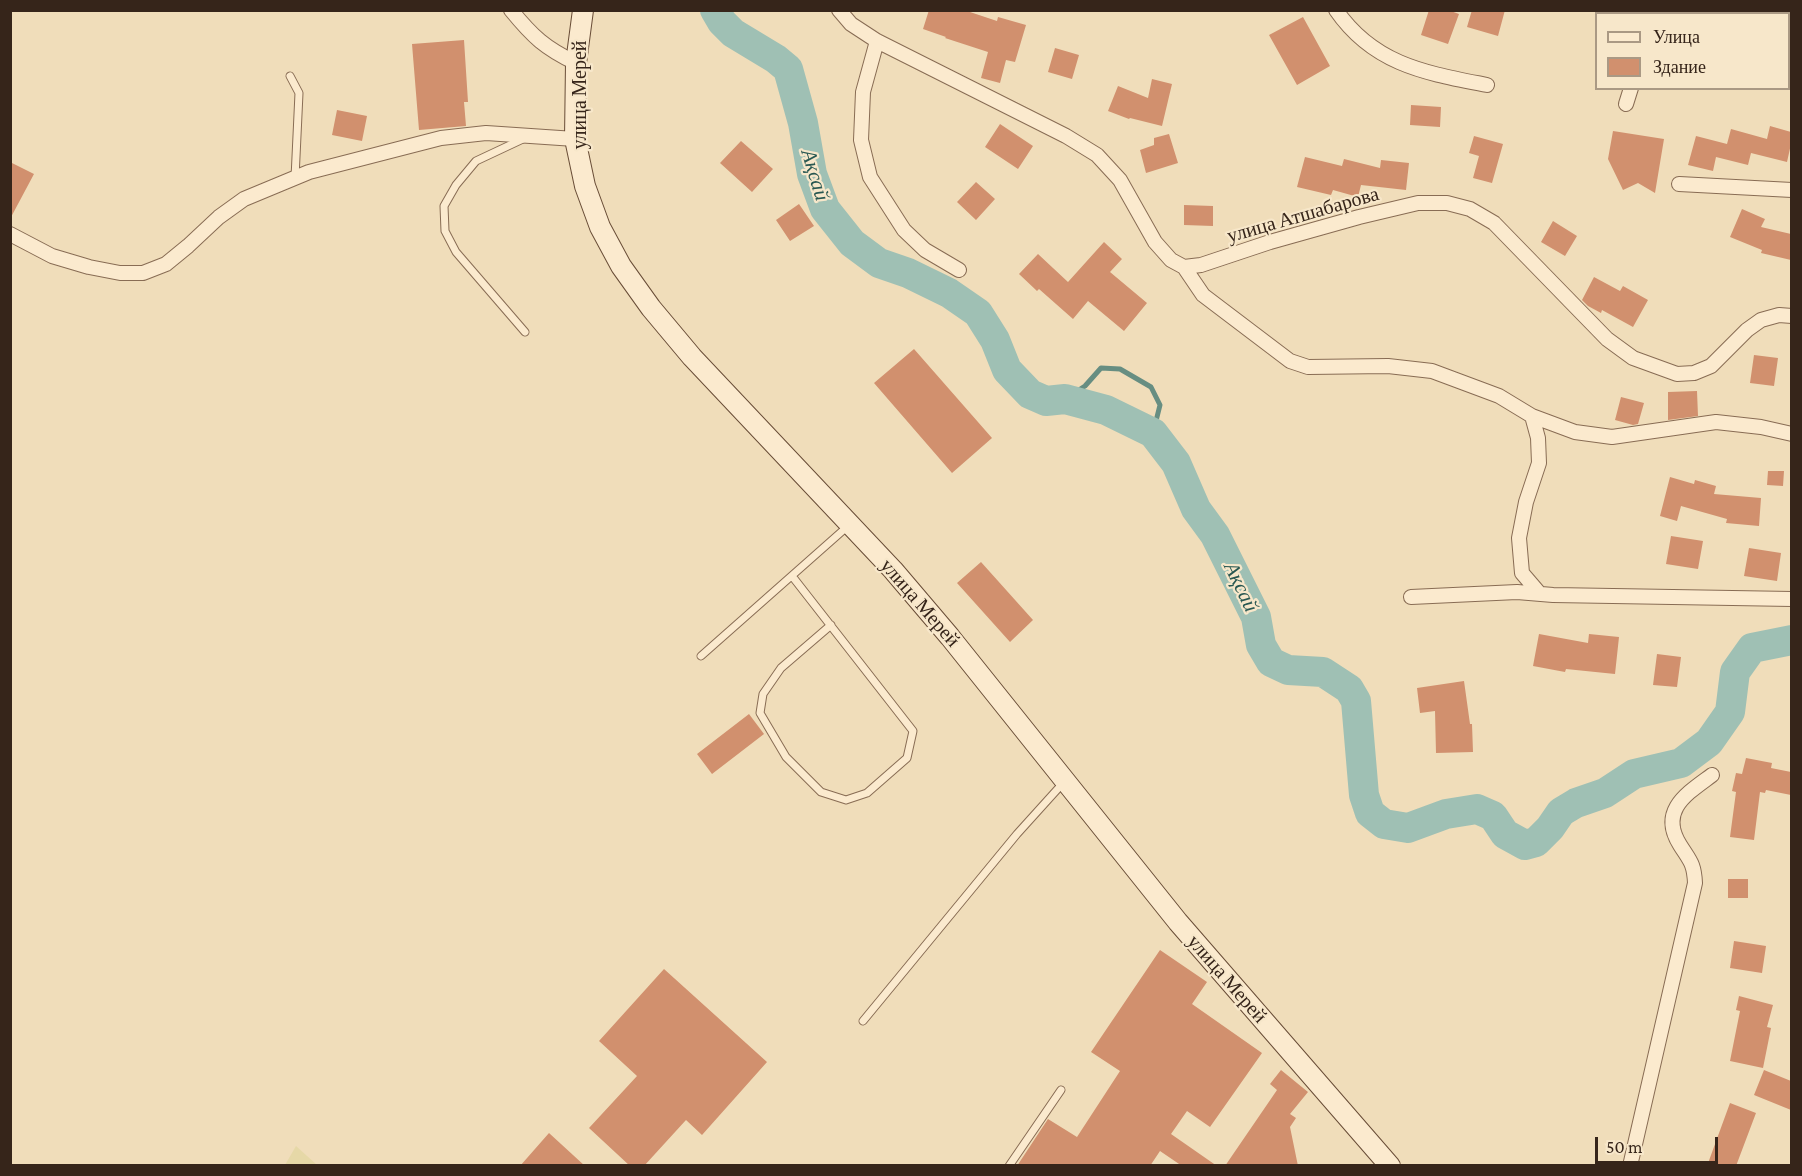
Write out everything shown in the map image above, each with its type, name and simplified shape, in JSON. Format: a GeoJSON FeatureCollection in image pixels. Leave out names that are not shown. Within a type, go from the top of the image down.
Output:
{"type":"FeatureCollection","features":[{"type":"Feature","properties":{"kind":"main road","name":"улица Мерей"},"geometry":{"type":"LineString","coordinates":[[580,11],[576,63],[575,139],[585,186],[600,227],[621,266],[651,308],[692,357],[893,570],[950,636],[1178,922],[1379,1161]]}},
{"type":"Feature","properties":{"kind":"street"},"geometry":{"type":"LineString","coordinates":[[510,10],[530,33],[553,52],[576,63]]}},
{"type":"Feature","properties":{"kind":"street"},"geometry":{"type":"LineString","coordinates":[[838,10],[851,24],[877,41],[1066,136],[1097,155],[1120,180],[1155,242],[1171,260],[1184,267],[1203,295],[1290,361],[1308,368],[1388,366],[1432,371],[1499,396],[1532,416],[1575,432],[1612,437],[1716,422],[1761,427],[1791,434]]}},
{"type":"Feature","properties":{"kind":"street"},"geometry":{"type":"LineString","coordinates":[[1336,10],[1358,38],[1385,56],[1437,75],[1487,84]]}},
{"type":"Feature","properties":{"kind":"street"},"geometry":{"type":"LineString","coordinates":[[877,41],[863,92],[861,140],[870,177],[903,230],[924,250],[959,270]]}},
{"type":"Feature","properties":{"kind":"street"},"geometry":{"type":"LineString","coordinates":[[1626,104],[1630,90]]}},
{"type":"Feature","properties":{"kind":"street"},"geometry":{"type":"LineString","coordinates":[[10,234],[52,256],[89,267],[120,273],[143,273],[166,264],[219,217],[244,199],[309,172],[441,138],[486,133],[575,139]]}},
{"type":"Feature","properties":{"kind":"street"},"geometry":{"type":"LineString","coordinates":[[1679,184],[1791,190]]}},
{"type":"Feature","properties":{"kind":"street","name":"улица Атшабарова"},"geometry":{"type":"LineString","coordinates":[[1184,267],[1359,217],[1418,203],[1447,203],[1470,209],[1494,223],[1607,339],[1633,358],[1677,374],[1694,373],[1711,366],[1747,330],[1761,320],[1779,315],[1791,316]]}},
{"type":"Feature","properties":{"kind":"street"},"geometry":{"type":"LineString","coordinates":[[1532,416],[1538,438],[1539,463],[1526,502],[1519,538],[1522,573],[1540,594]]}},
{"type":"Feature","properties":{"kind":"street"},"geometry":{"type":"LineString","coordinates":[[1411,597],[1517,592],[1791,598]]}},
{"type":"Feature","properties":{"kind":"street"},"geometry":{"type":"LineString","coordinates":[[1630,1166],[1695,882],[1694,868],[1677,841],[1672,828],[1674,813],[1681,799],[1712,775]]}},
{"type":"Feature","properties":{"kind":"lane"},"geometry":{"type":"LineString","coordinates":[[291,76],[299,93],[295,178]]}},
{"type":"Feature","properties":{"kind":"lane"},"geometry":{"type":"LineString","coordinates":[[525,332],[456,252],[445,231],[444,206],[456,185],[476,161],[527,137]]}},
{"type":"Feature","properties":{"kind":"lane"},"geometry":{"type":"LineString","coordinates":[[701,656],[850,525]]}},
{"type":"Feature","properties":{"kind":"lane"},"geometry":{"type":"LineString","coordinates":[[792,576],[831,625],[913,731],[907,758],[867,793],[846,800],[822,792],[786,757],[760,713],[763,694],[781,668],[831,625]]}},
{"type":"Feature","properties":{"kind":"lane"},"geometry":{"type":"LineString","coordinates":[[863,1021],[1017,834],[1066,780]]}},
{"type":"Feature","properties":{"kind":"lane"},"geometry":{"type":"LineString","coordinates":[[1009,1166],[1061,1090]]}},
{"type":"Feature","properties":{"kind":"shaded area"},"geometry":{"type":"Polygon","coordinates":[[[296,1146],[317,1165],[285,1165],[296,1146]]]}},
{"type":"Feature","properties":{"kind":"building"},"geometry":{"type":"Polygon","coordinates":[[[929,10],[964,10],[997,21],[998,17],[1026,25],[1015,62],[1006,60],[1000,83],[981,78],[988,52],[923,29],[929,10]]]}},
{"type":"Feature","properties":{"kind":"building"},"geometry":{"type":"Polygon","coordinates":[[[1429,10],[1448,10],[1459,14],[1448,44],[1421,35],[1429,10]]]}},
{"type":"Feature","properties":{"kind":"building"},"geometry":{"type":"Polygon","coordinates":[[[1472,10],[1505,10],[1498,36],[1467,27],[1472,10]]]}},
{"type":"Feature","properties":{"kind":"building"},"geometry":{"type":"Polygon","coordinates":[[[1303,17],[1330,66],[1297,85],[1269,35],[1303,17]]]}},
{"type":"Feature","properties":{"kind":"building"},"geometry":{"type":"Polygon","coordinates":[[[464,40],[468,102],[464,102],[466,126],[419,130],[412,44],[464,40]]]}},
{"type":"Feature","properties":{"kind":"building"},"geometry":{"type":"Polygon","coordinates":[[[1055,48],[1079,55],[1072,79],[1048,72],[1055,48]]]}},
{"type":"Feature","properties":{"kind":"building"},"geometry":{"type":"Polygon","coordinates":[[[1152,79],[1172,84],[1162,126],[1129,119],[1108,111],[1118,86],[1148,98],[1152,79]]]}},
{"type":"Feature","properties":{"kind":"building"},"geometry":{"type":"Polygon","coordinates":[[[1411,105],[1441,107],[1440,127],[1410,125],[1411,105]]]}},
{"type":"Feature","properties":{"kind":"building"},"geometry":{"type":"Polygon","coordinates":[[[337,110],[367,116],[362,141],[332,135],[337,110]]]}},
{"type":"Feature","properties":{"kind":"building"},"geometry":{"type":"Polygon","coordinates":[[[1000,124],[1033,146],[1018,169],[985,147],[1000,124]]]}},
{"type":"Feature","properties":{"kind":"building"},"geometry":{"type":"Polygon","coordinates":[[[1770,126],[1791,132],[1787,162],[1751,153],[1748,165],[1716,157],[1713,171],[1688,165],[1696,136],[1727,144],[1731,129],[1767,139],[1770,126]]]}},
{"type":"Feature","properties":{"kind":"building"},"geometry":{"type":"Polygon","coordinates":[[[1613,131],[1664,139],[1655,193],[1638,183],[1623,190],[1608,159],[1613,131]]]}},
{"type":"Feature","properties":{"kind":"building"},"geometry":{"type":"Polygon","coordinates":[[[1169,134],[1178,163],[1146,173],[1140,150],[1154,145],[1154,138],[1169,134]]]}},
{"type":"Feature","properties":{"kind":"building"},"geometry":{"type":"Polygon","coordinates":[[[1474,136],[1503,144],[1492,183],[1473,178],[1479,156],[1469,153],[1474,136]]]}},
{"type":"Feature","properties":{"kind":"building"},"geometry":{"type":"Polygon","coordinates":[[[741,141],[773,169],[752,192],[720,163],[741,141]]]}},
{"type":"Feature","properties":{"kind":"building"},"geometry":{"type":"Polygon","coordinates":[[[1305,157],[1342,166],[1344,159],[1380,168],[1381,160],[1409,163],[1406,190],[1361,185],[1358,197],[1333,190],[1331,195],[1297,187],[1305,157]]]}},
{"type":"Feature","properties":{"kind":"building"},"geometry":{"type":"Polygon","coordinates":[[[10,162],[34,174],[10,219],[10,162]]]}},
{"type":"Feature","properties":{"kind":"building"},"geometry":{"type":"Polygon","coordinates":[[[976,182],[995,199],[976,220],[957,202],[976,182]]]}},
{"type":"Feature","properties":{"kind":"building"},"geometry":{"type":"Polygon","coordinates":[[[799,204],[814,226],[790,241],[776,220],[799,204]]]}},
{"type":"Feature","properties":{"kind":"building"},"geometry":{"type":"Polygon","coordinates":[[[1184,205],[1213,206],[1213,226],[1184,225],[1184,205]]]}},
{"type":"Feature","properties":{"kind":"building"},"geometry":{"type":"Polygon","coordinates":[[[1742,209],[1765,219],[1761,227],[1791,234],[1791,260],[1761,253],[1762,250],[1730,237],[1742,209]]]}},
{"type":"Feature","properties":{"kind":"building"},"geometry":{"type":"Polygon","coordinates":[[[1553,221],[1577,236],[1565,256],[1541,242],[1553,221]]]}},
{"type":"Feature","properties":{"kind":"building"},"geometry":{"type":"Polygon","coordinates":[[[1104,242],[1122,259],[1110,272],[1147,303],[1124,331],[1088,301],[1073,319],[1019,274],[1038,254],[1068,282],[1104,242]]]}},
{"type":"Feature","properties":{"kind":"building"},"geometry":{"type":"Polygon","coordinates":[[[1594,277],[1620,291],[1623,286],[1648,300],[1633,327],[1602,310],[1601,313],[1582,300],[1594,277]]]}},
{"type":"Feature","properties":{"kind":"building"},"geometry":{"type":"Polygon","coordinates":[[[914,349],[992,438],[952,473],[874,383],[914,349]]]}},
{"type":"Feature","properties":{"kind":"building"},"geometry":{"type":"Polygon","coordinates":[[[1754,355],[1778,358],[1774,386],[1750,383],[1754,355]]]}},
{"type":"Feature","properties":{"kind":"building"},"geometry":{"type":"Polygon","coordinates":[[[1697,391],[1698,416],[1668,420],[1668,392],[1697,391]]]}},
{"type":"Feature","properties":{"kind":"building"},"geometry":{"type":"Polygon","coordinates":[[[1621,397],[1644,403],[1638,424],[1633,425],[1615,420],[1621,397]]]}},
{"type":"Feature","properties":{"kind":"building"},"geometry":{"type":"Polygon","coordinates":[[[1768,471],[1784,471],[1783,486],[1767,485],[1768,471]]]}},
{"type":"Feature","properties":{"kind":"building"},"geometry":{"type":"Polygon","coordinates":[[[1670,477],[1694,484],[1695,480],[1716,486],[1714,494],[1761,498],[1759,526],[1726,523],[1727,519],[1681,506],[1677,521],[1660,516],[1670,477]]]}},
{"type":"Feature","properties":{"kind":"building"},"geometry":{"type":"Polygon","coordinates":[[[1671,536],[1703,541],[1698,569],[1666,564],[1671,536]]]}},
{"type":"Feature","properties":{"kind":"building"},"geometry":{"type":"Polygon","coordinates":[[[1749,548],[1781,553],[1777,581],[1744,576],[1749,548]]]}},
{"type":"Feature","properties":{"kind":"building"},"geometry":{"type":"Polygon","coordinates":[[[981,562],[1033,620],[1010,642],[957,583],[981,562]]]}},
{"type":"Feature","properties":{"kind":"building"},"geometry":{"type":"Polygon","coordinates":[[[1539,634],[1588,643],[1589,634],[1619,637],[1615,674],[1566,669],[1565,672],[1533,666],[1539,634]]]}},
{"type":"Feature","properties":{"kind":"building"},"geometry":{"type":"Polygon","coordinates":[[[1657,654],[1681,657],[1677,687],[1653,685],[1657,654]]]}},
{"type":"Feature","properties":{"kind":"building"},"geometry":{"type":"Polygon","coordinates":[[[1464,681],[1470,724],[1472,724],[1473,752],[1436,753],[1435,711],[1420,713],[1417,688],[1464,681]]]}},
{"type":"Feature","properties":{"kind":"building"},"geometry":{"type":"Polygon","coordinates":[[[749,714],[764,734],[712,774],[697,754],[749,714]]]}},
{"type":"Feature","properties":{"kind":"building"},"geometry":{"type":"Polygon","coordinates":[[[1746,758],[1772,763],[1771,768],[1791,772],[1791,795],[1766,790],[1765,793],[1760,792],[1754,840],[1730,837],[1736,792],[1732,791],[1736,773],[1742,774],[1746,758]]]}},
{"type":"Feature","properties":{"kind":"building"},"geometry":{"type":"Polygon","coordinates":[[[1728,879],[1748,879],[1748,898],[1728,898],[1728,879]]]}},
{"type":"Feature","properties":{"kind":"building"},"geometry":{"type":"Polygon","coordinates":[[[1734,941],[1766,946],[1762,973],[1730,968],[1734,941]]]}},
{"type":"Feature","properties":{"kind":"building"},"geometry":{"type":"Polygon","coordinates":[[[1160,950],[1207,982],[1192,1004],[1262,1053],[1210,1127],[1187,1111],[1171,1134],[1217,1166],[1182,1166],[1160,1151],[1150,1166],[1017,1166],[1048,1119],[1077,1137],[1120,1071],[1091,1052],[1160,950]]]}},
{"type":"Feature","properties":{"kind":"building"},"geometry":{"type":"Polygon","coordinates":[[[664,969],[767,1062],[702,1135],[686,1120],[644,1166],[630,1166],[589,1128],[637,1076],[599,1041],[664,969]]]}},
{"type":"Feature","properties":{"kind":"building"},"geometry":{"type":"Polygon","coordinates":[[[1739,996],[1773,1005],[1767,1027],[1771,1028],[1763,1068],[1730,1061],[1740,1011],[1736,1010],[1739,996]]]}},
{"type":"Feature","properties":{"kind":"building"},"geometry":{"type":"Polygon","coordinates":[[[1281,1070],[1308,1092],[1290,1114],[1296,1118],[1290,1127],[1298,1166],[1225,1166],[1277,1090],[1270,1084],[1281,1070]]]}},
{"type":"Feature","properties":{"kind":"building"},"geometry":{"type":"Polygon","coordinates":[[[1764,1070],[1791,1081],[1791,1110],[1754,1095],[1764,1070]]]}},
{"type":"Feature","properties":{"kind":"building"},"geometry":{"type":"Polygon","coordinates":[[[1730,1103],[1756,1113],[1736,1166],[1707,1166],[1730,1103]]]}},
{"type":"Feature","properties":{"kind":"building"},"geometry":{"type":"Polygon","coordinates":[[[549,1133],[585,1166],[520,1166],[549,1133]]]}},
{"type":"Feature","properties":{"kind":"waterway","name":"Ақсай"},"geometry":{"type":"LineString","coordinates":[[715,10],[722,22],[733,33],[788,69],[803,123],[812,174],[825,209],[852,243],[879,263],[908,273],[949,293],[978,313],[995,340],[1007,370],[1030,394],[1046,401],[1065,399],[1106,410],[1153,433],[1176,463],[1196,509],[1215,535],[1256,617],[1261,645],[1271,662],[1288,670],[1323,672],[1349,689],[1356,701],[1364,795],[1370,813],[1384,824],[1408,828],[1446,814],[1477,809],[1493,816],[1505,834],[1525,845],[1536,842],[1561,812],[1576,803],[1605,793],[1634,774],[1681,763],[1709,742],[1730,712],[1735,672],[1752,648],[1792,640]]}},
{"type":"Feature","properties":{"kind":"waterway"},"geometry":{"type":"LineString","coordinates":[[1065,399],[1085,386],[1101,368],[1120,369],[1151,387],[1160,405],[1153,433]]}}]}
